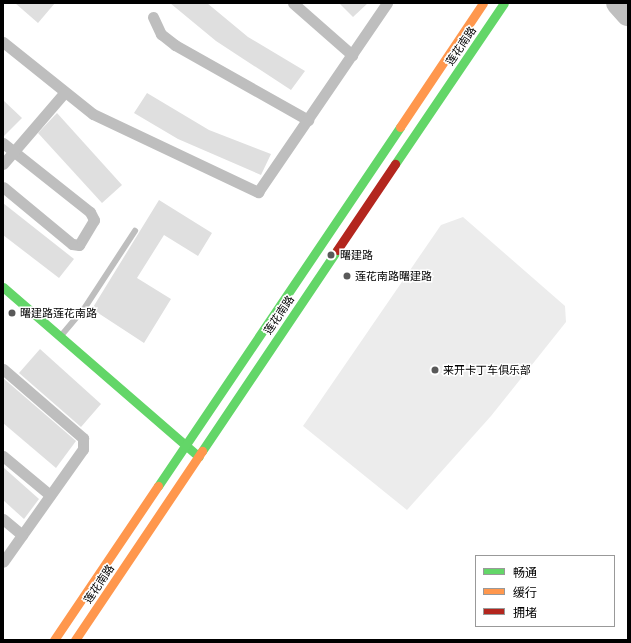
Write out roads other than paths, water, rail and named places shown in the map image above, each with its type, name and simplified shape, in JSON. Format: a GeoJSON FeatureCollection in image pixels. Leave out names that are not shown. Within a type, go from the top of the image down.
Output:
{"type":"FeatureCollection","features":[{"type":"Feature","properties":{"kind":"main road","name":"莲花南路"},"geometry":{"type":"LineString","coordinates":[[54,640],[184,444],[483,3]]}},
{"type":"Feature","properties":{"kind":"main road","name":"莲花南路"},"geometry":{"type":"LineString","coordinates":[[75,640],[504,3]]}},
{"type":"Feature","properties":{"kind":"main road"},"geometry":{"type":"LineString","coordinates":[[3,287],[199,457]]}},
{"type":"Feature","properties":{"kind":"street"},"geometry":{"type":"LineString","coordinates":[[293,3],[352,55]]}},
{"type":"Feature","properties":{"kind":"street"},"geometry":{"type":"LineString","coordinates":[[3,42],[64,94],[92,114],[258,192],[387,3]]}},
{"type":"Feature","properties":{"kind":"street"},"geometry":{"type":"LineString","coordinates":[[153,17],[161,34],[175,45],[308,120]]}},
{"type":"Feature","properties":{"kind":"street"},"geometry":{"type":"LineString","coordinates":[[3,164],[64,94]]}},
{"type":"Feature","properties":{"kind":"street"},"geometry":{"type":"LineString","coordinates":[[3,143],[90,212],[94,220],[79,246],[72,244],[3,187]]}},
{"type":"Feature","properties":{"kind":"street"},"geometry":{"type":"LineString","coordinates":[[3,369],[83,438],[83,449],[3,562]]}},
{"type":"Feature","properties":{"kind":"street"},"geometry":{"type":"LineString","coordinates":[[3,456],[50,495]]}},
{"type":"Feature","properties":{"kind":"street"},"geometry":{"type":"LineString","coordinates":[[3,519],[22,535]]}},
{"type":"Feature","properties":{"kind":"lane"},"geometry":{"type":"LineString","coordinates":[[60,337],[84,309],[135,231]]}},
{"type":"Feature","properties":{"kind":"waterway"},"geometry":{"type":"LineString","coordinates":[[618,3],[628,14]]}},
{"type":"Feature","properties":{"kind":"place","name":"曙建路"},"geometry":{"type":"Point","coordinates":[331,255]}},
{"type":"Feature","properties":{"kind":"place","name":"莲花南路曙建路"},"geometry":{"type":"Point","coordinates":[347,276]}},
{"type":"Feature","properties":{"kind":"place","name":"曙建路莲花南路"},"geometry":{"type":"Point","coordinates":[12,313]}},
{"type":"Feature","properties":{"kind":"place","name":"来开卡丁车俱乐部"},"geometry":{"type":"Point","coordinates":[435,370]}}]}
